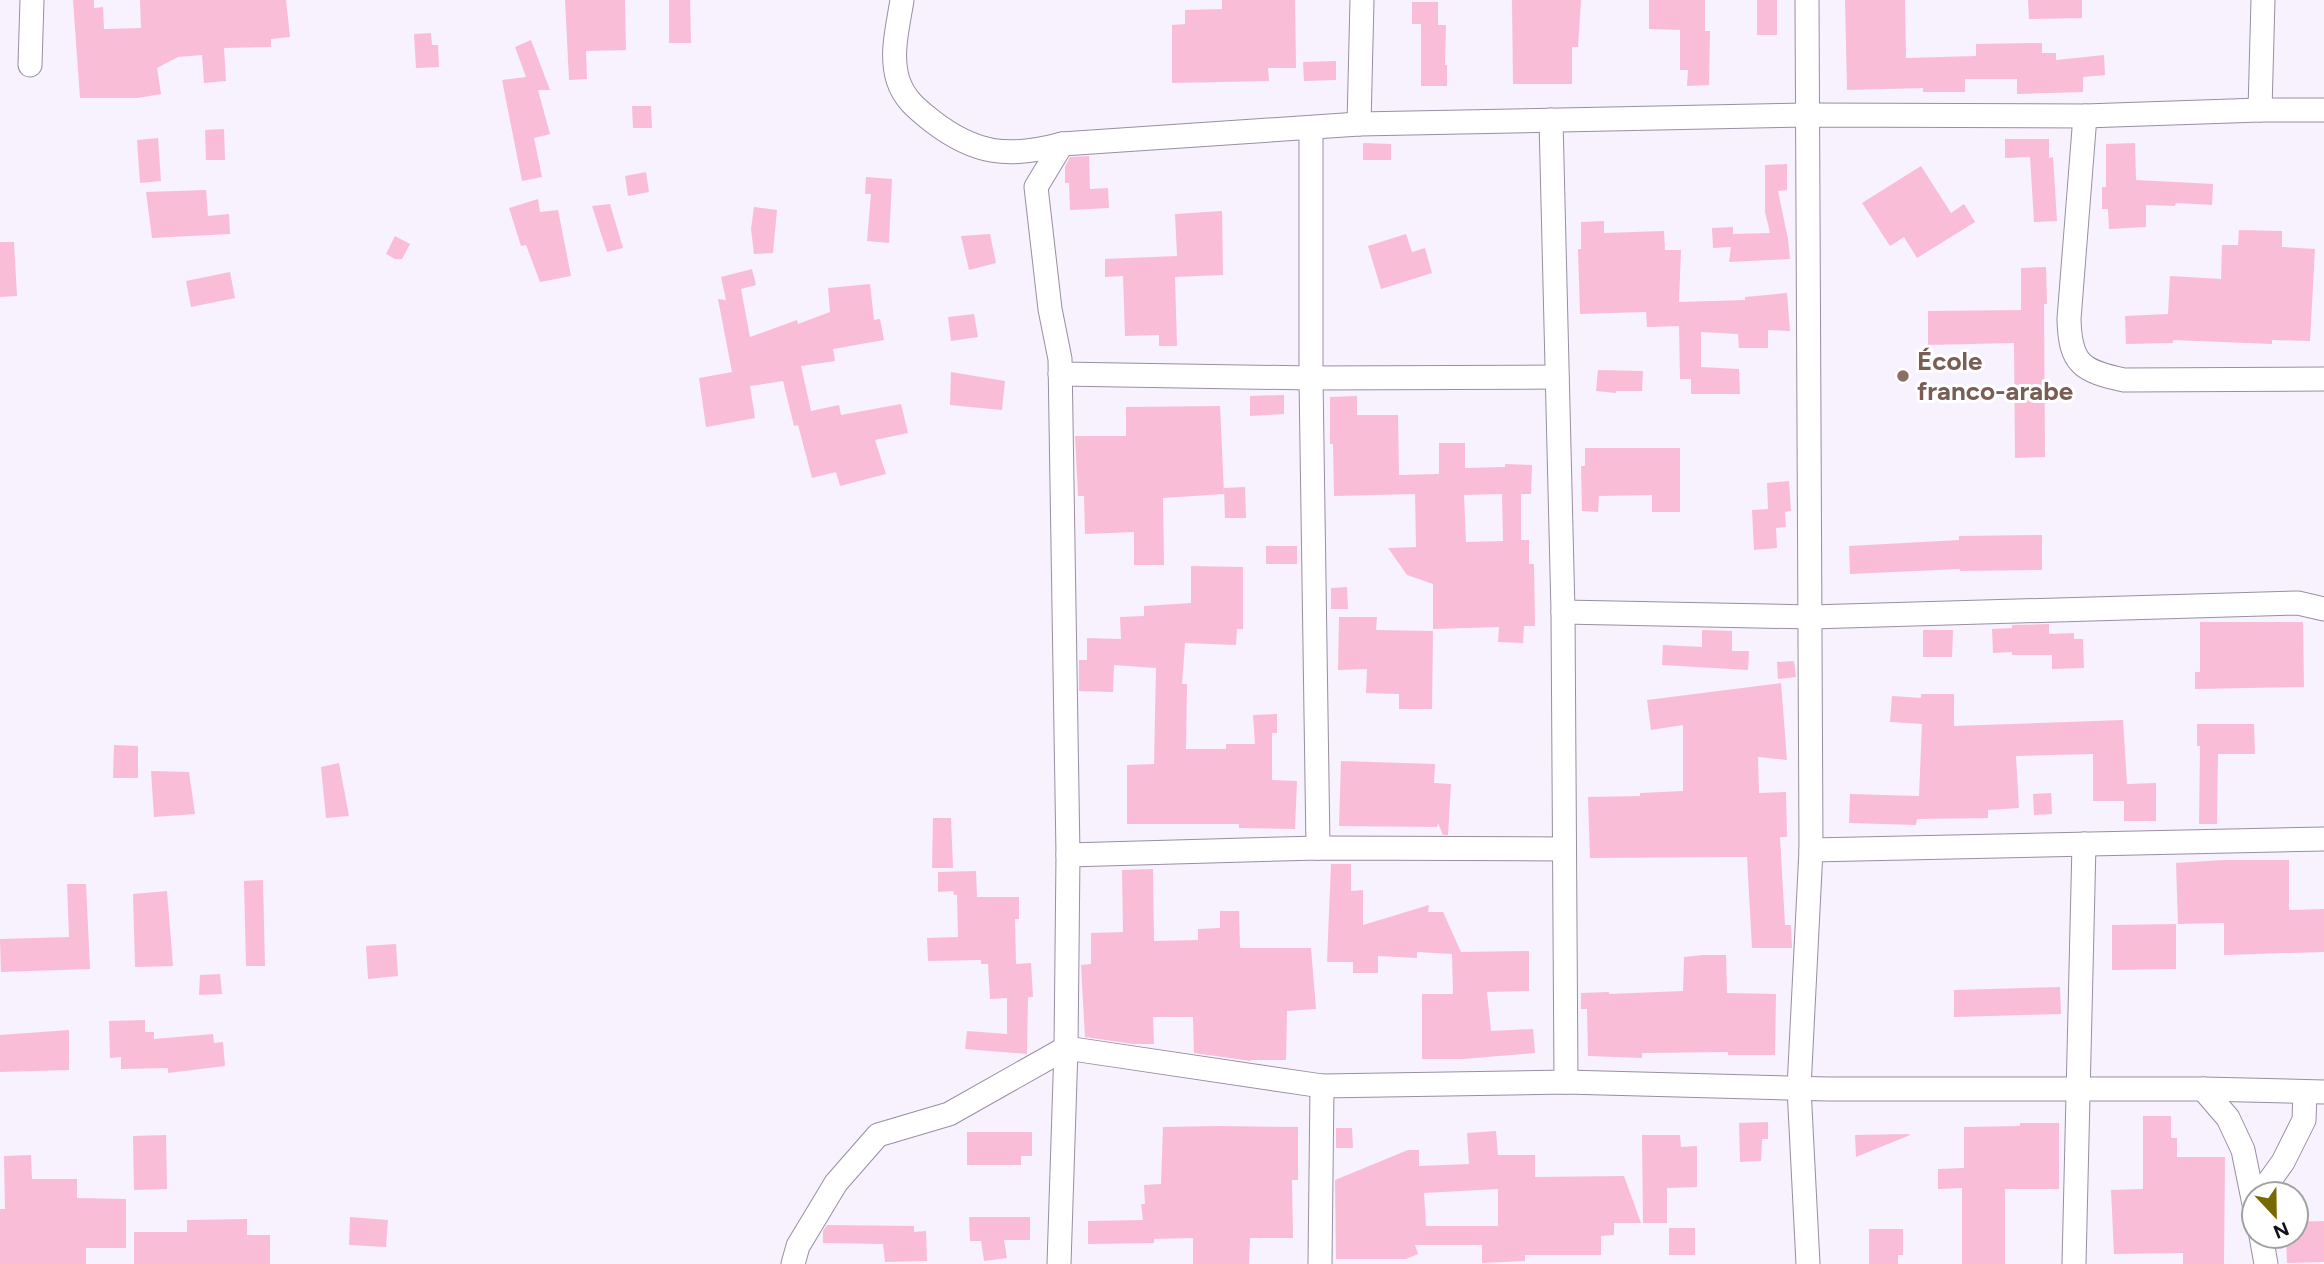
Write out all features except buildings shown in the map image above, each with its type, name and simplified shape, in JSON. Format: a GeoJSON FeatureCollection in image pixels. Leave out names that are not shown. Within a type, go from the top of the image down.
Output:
{"type":"FeatureCollection","features":[{"type":"Feature","properties":{"kind":"street"},"geometry":{"type":"LineString","coordinates":[[30,65],[32,0]]}},
{"type":"Feature","properties":{"kind":"street"},"geometry":{"type":"LineString","coordinates":[[902,0],[894,50],[898,80],[910,104],[951,136],[980,149],[1028,153],[1062,144],[1359,124],[1809,115],[2085,116],[2324,110]]}},
{"type":"Feature","properties":{"kind":"street"},"geometry":{"type":"LineString","coordinates":[[1359,124],[1362,0]]}},
{"type":"Feature","properties":{"kind":"street"},"geometry":{"type":"LineString","coordinates":[[1807,0],[1811,850],[1799,1088],[1808,1264]]}},
{"type":"Feature","properties":{"kind":"street"},"geometry":{"type":"LineString","coordinates":[[2260,110],[2263,0]]}},
{"type":"Feature","properties":{"kind":"street"},"geometry":{"type":"LineString","coordinates":[[2085,116],[2069,319],[2070,344],[2080,363],[2101,375],[2124,380],[2324,379]]}},
{"type":"Feature","properties":{"kind":"street"},"geometry":{"type":"LineString","coordinates":[[1551,120],[1563,612],[1566,1082]]}},
{"type":"Feature","properties":{"kind":"street"},"geometry":{"type":"LineString","coordinates":[[1311,128],[1311,378],[1318,848]]}},
{"type":"Feature","properties":{"kind":"street"},"geometry":{"type":"LineString","coordinates":[[1059,1264],[1066,1048],[1068,855],[1060,373],[1036,187],[1062,144]]}},
{"type":"Feature","properties":{"kind":"street"},"geometry":{"type":"LineString","coordinates":[[1060,373],[1311,378],[1557,377]]}},
{"type":"Feature","properties":{"kind":"street"},"geometry":{"type":"LineString","coordinates":[[1563,612],[1811,617],[2298,603],[2324,608]]}},
{"type":"Feature","properties":{"kind":"street"},"geometry":{"type":"LineString","coordinates":[[1811,850],[2324,839]]}},
{"type":"Feature","properties":{"kind":"street"},"geometry":{"type":"LineString","coordinates":[[2074,1264],[2084,844]]}},
{"type":"Feature","properties":{"kind":"street"},"geometry":{"type":"LineString","coordinates":[[1068,855],[1318,848],[1564,849]]}},
{"type":"Feature","properties":{"kind":"street"},"geometry":{"type":"LineString","coordinates":[[793,1264],[798,1246],[836,1183],[878,1135],[949,1114],[1066,1048],[1322,1086],[1566,1082],[1799,1088],[2203,1089],[2314,1092],[2304,1120],[2283,1162],[2270,1180]]}},
{"type":"Feature","properties":{"kind":"street"},"geometry":{"type":"LineString","coordinates":[[1320,1264],[1322,1086]]}},
{"type":"Feature","properties":{"kind":"street"},"geometry":{"type":"LineString","coordinates":[[2203,1089],[2228,1118],[2243,1150],[2249,1180]]}},
{"type":"Feature","properties":{"kind":"place","name":"École franco-arabe"},"geometry":{"type":"Point","coordinates":[1903,376]}}]}
